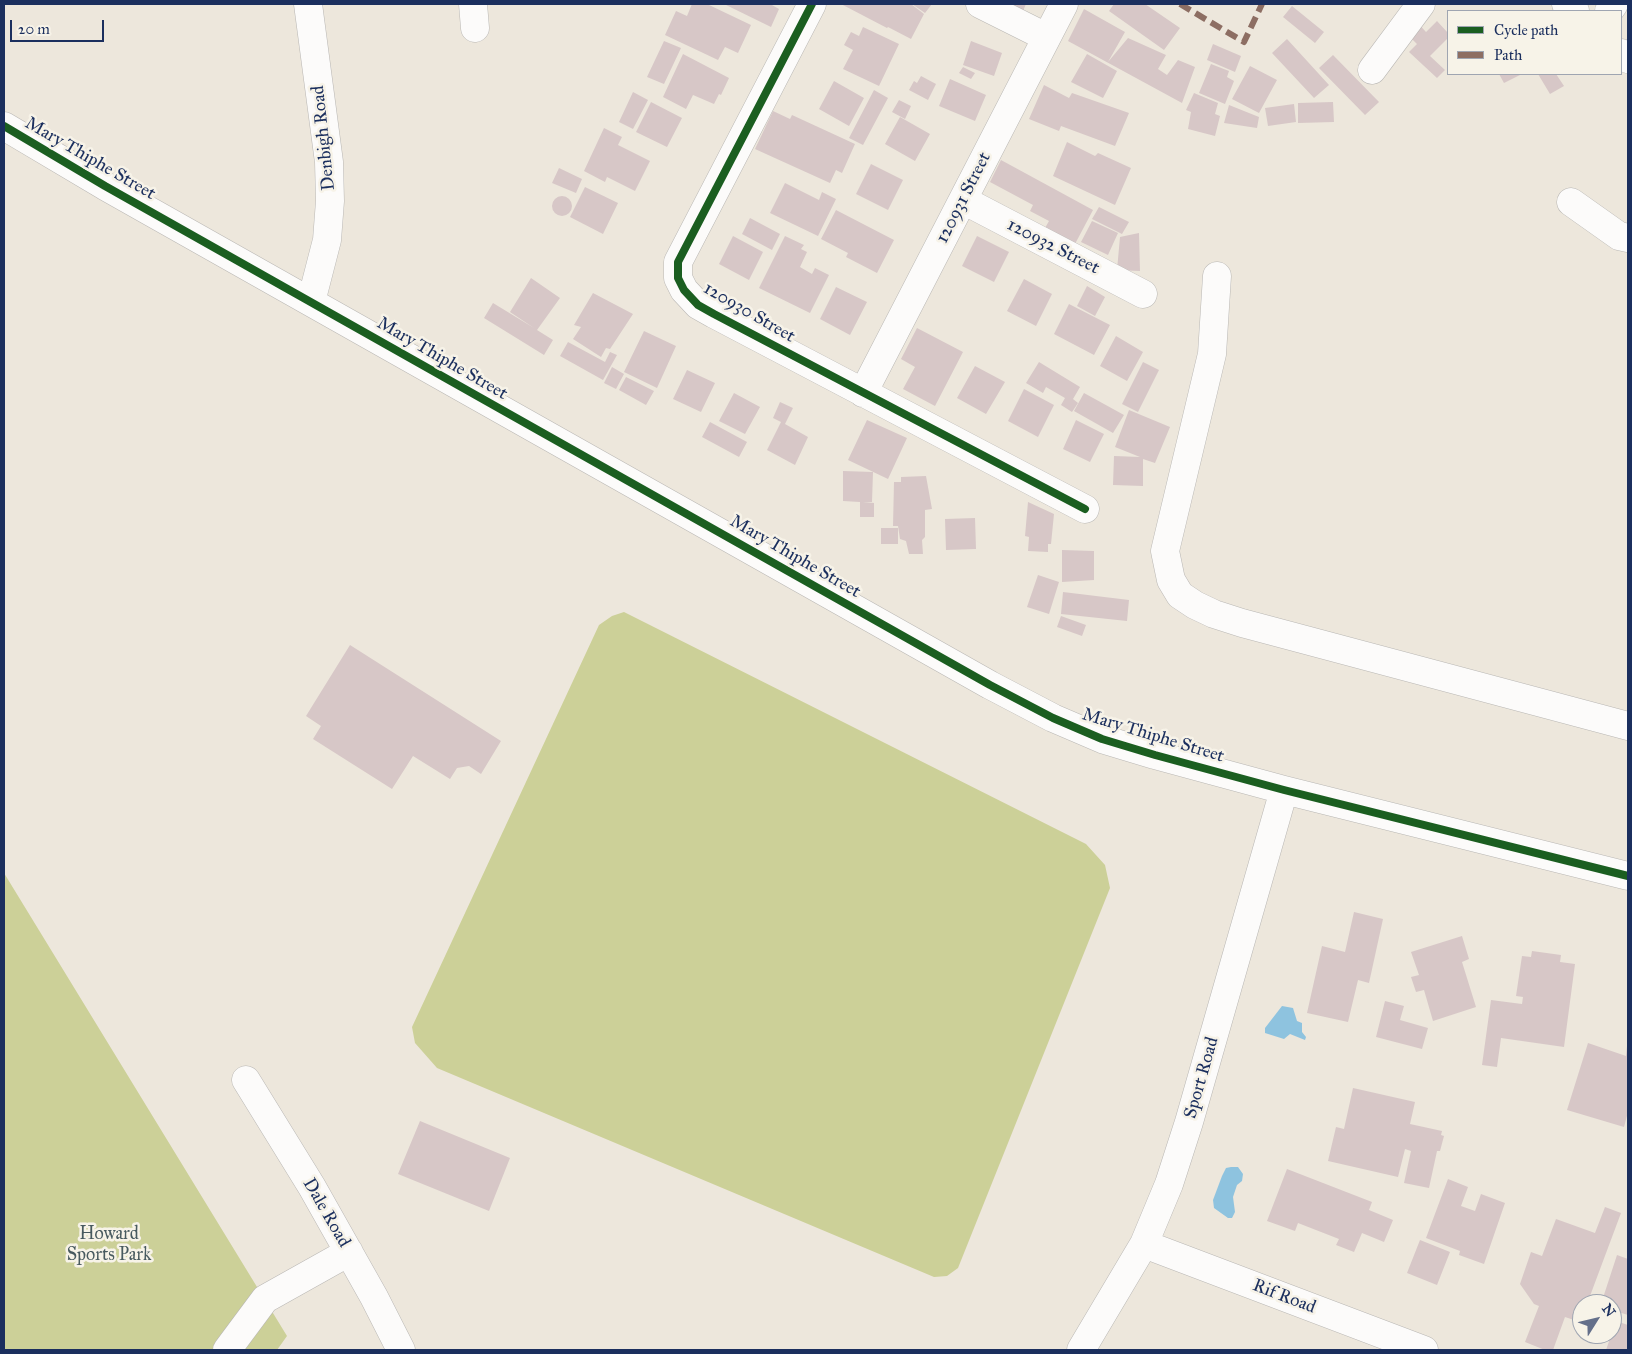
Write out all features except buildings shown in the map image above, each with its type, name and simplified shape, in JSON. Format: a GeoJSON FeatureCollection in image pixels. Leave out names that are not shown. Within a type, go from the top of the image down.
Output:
{"type":"FeatureCollection","features":[{"type":"Feature","properties":{"kind":"street","name":"Denbigh Road"},"geometry":{"type":"LineString","coordinates":[[308,4],[329,162],[330,201],[327,240],[311,302]]}},
{"type":"Feature","properties":{"kind":"street","name":"120930 Street"},"geometry":{"type":"LineString","coordinates":[[812,4],[686,244],[678,262],[678,278],[684,290],[698,305],[1085,509]]}},
{"type":"Feature","properties":{"kind":"street"},"geometry":{"type":"LineString","coordinates":[[980,4],[1046,37]]}},
{"type":"Feature","properties":{"kind":"street","name":"120931 Street"},"geometry":{"type":"LineString","coordinates":[[863,393],[1064,4]]}},
{"type":"Feature","properties":{"kind":"street"},"geometry":{"type":"LineString","coordinates":[[1372,70],[1421,4]]}},
{"type":"Feature","properties":{"kind":"street","name":"Mary Thiphe Street"},"geometry":{"type":"LineString","coordinates":[[4,126],[113,190],[895,632],[1053,718],[1110,742],[1284,790],[1628,876]]}},
{"type":"Feature","properties":{"kind":"street","name":"120932 Street"},"geometry":{"type":"LineString","coordinates":[[963,200],[1143,294]]}},
{"type":"Feature","properties":{"kind":"street"},"geometry":{"type":"LineString","coordinates":[[1571,202],[1619,236],[1628,238]]}},
{"type":"Feature","properties":{"kind":"street"},"geometry":{"type":"LineString","coordinates":[[1217,276],[1212,354],[1165,551],[1171,580],[1180,594],[1195,606],[1242,623],[1628,726]]}},
{"type":"Feature","properties":{"kind":"street","name":"Sport Road"},"geometry":{"type":"LineString","coordinates":[[1081,1350],[1144,1244],[1169,1184],[1189,1122],[1284,790]]}},
{"type":"Feature","properties":{"kind":"street","name":"Dale Road"},"geometry":{"type":"LineString","coordinates":[[246,1080],[312,1187],[401,1350]]}},
{"type":"Feature","properties":{"kind":"street","name":"Rif Road"},"geometry":{"type":"LineString","coordinates":[[1144,1244],[1424,1350]]}},
{"type":"Feature","properties":{"kind":"street"},"geometry":{"type":"LineString","coordinates":[[227,1350],[265,1299],[349,1252]]}},
{"type":"Feature","properties":{"kind":"green space"},"geometry":{"type":"Polygon","coordinates":[[[624,612],[1086,844],[1105,865],[1110,888],[958,1268],[947,1276],[934,1277],[437,1068],[415,1043],[412,1027],[599,625],[612,616],[624,612]]]}},
{"type":"Feature","properties":{"kind":"green space","name":"Howard Sports Park"},"geometry":{"type":"Polygon","coordinates":[[[4,873],[287,1336],[277,1350],[4,1350],[4,873]]]}},
{"type":"Feature","properties":{"kind":"water"},"geometry":{"type":"Polygon","coordinates":[[[1282,1006],[1293,1008],[1297,1021],[1302,1023],[1302,1032],[1306,1037],[1305,1040],[1290,1034],[1284,1039],[1265,1033],[1265,1028],[1282,1006]]]}},
{"type":"Feature","properties":{"kind":"water"},"geometry":{"type":"Polygon","coordinates":[[[1238,1167],[1243,1174],[1242,1181],[1237,1185],[1233,1197],[1235,1212],[1232,1218],[1228,1218],[1214,1208],[1213,1200],[1226,1168],[1238,1167]]]}},
{"type":"Feature","properties":{"kind":"marked path"},"geometry":{"type":"LineString","coordinates":[[1180,4],[1244,42],[1262,4]]}},
{"type":"Feature","properties":{"kind":"cycle path"},"geometry":{"type":"LineString","coordinates":[[812,4],[678,262],[678,278],[684,290],[698,305],[714,314],[1085,509]]}},
{"type":"Feature","properties":{"kind":"cycle path"},"geometry":{"type":"LineString","coordinates":[[4,126],[105,186],[990,685],[1053,718],[1102,739],[1155,755],[1284,790],[1628,876]]}}]}
